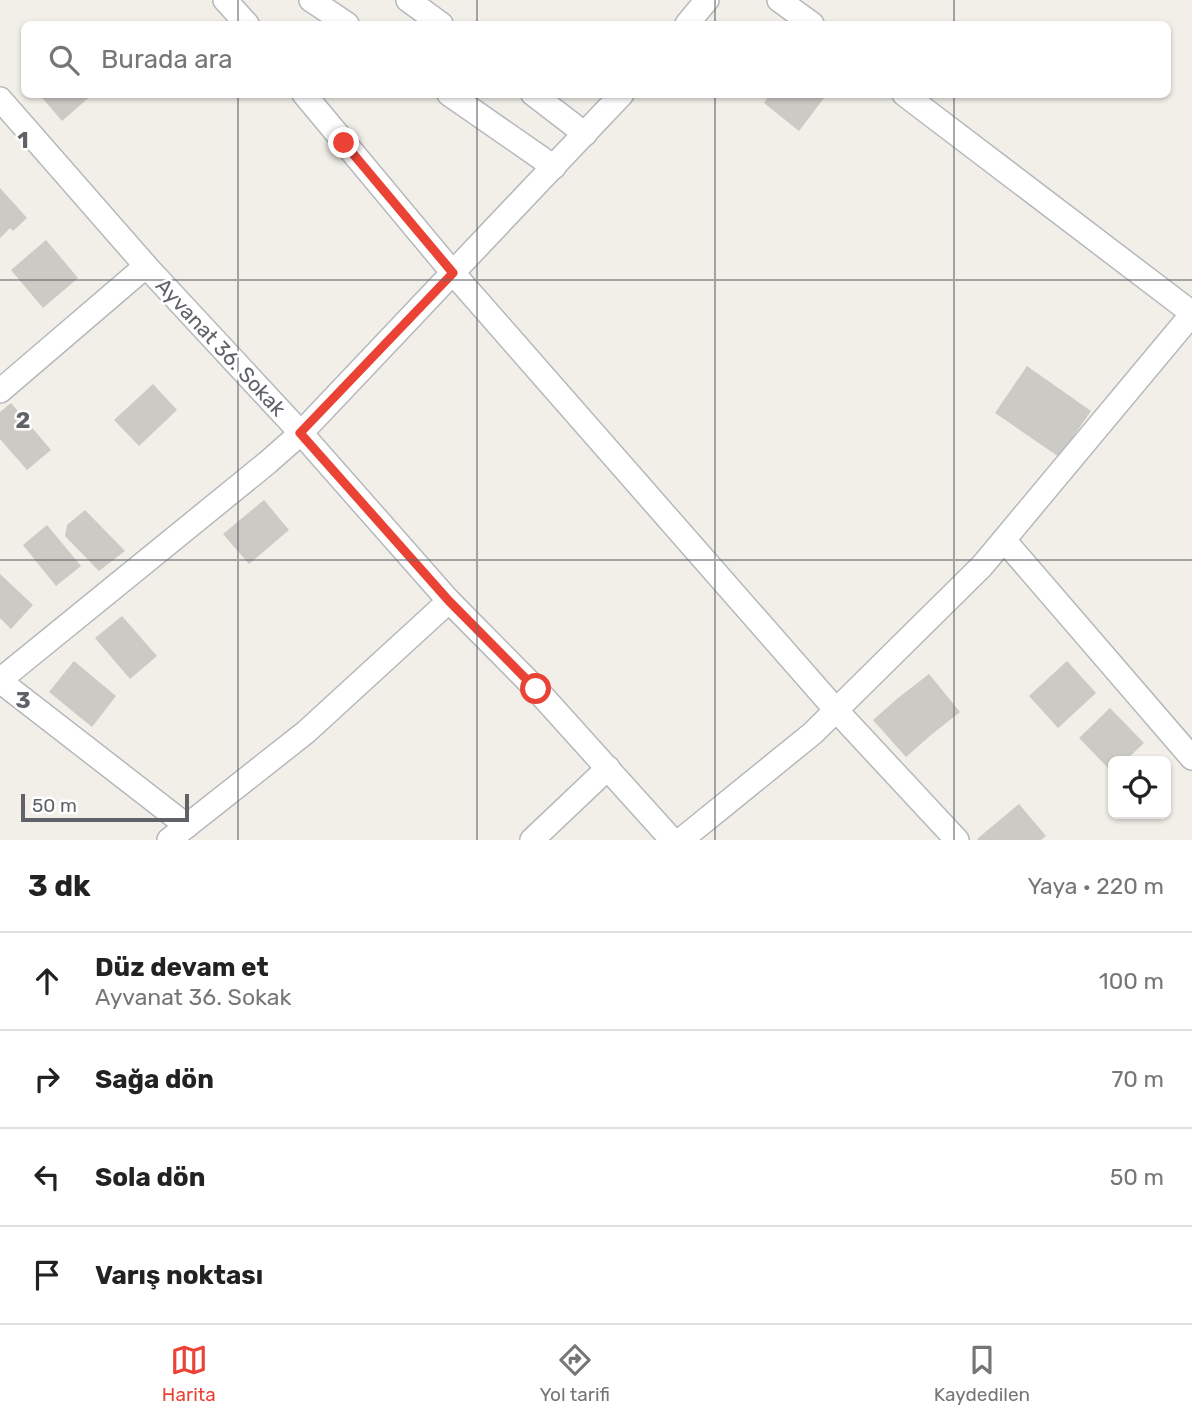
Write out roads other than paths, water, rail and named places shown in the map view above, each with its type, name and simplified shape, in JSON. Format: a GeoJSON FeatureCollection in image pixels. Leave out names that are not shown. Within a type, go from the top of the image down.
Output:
{"type":"FeatureCollection","features":[{"type":"Feature","properties":{"kind":"street"},"geometry":{"type":"LineString","coordinates":[[225,0],[244,21]]}},
{"type":"Feature","properties":{"kind":"street"},"geometry":{"type":"LineString","coordinates":[[311,0],[342,21]]}},
{"type":"Feature","properties":{"kind":"street"},"geometry":{"type":"LineString","coordinates":[[408,0],[437,21]]}},
{"type":"Feature","properties":{"kind":"street"},"geometry":{"type":"LineString","coordinates":[[690,21],[707,0]]}},
{"type":"Feature","properties":{"kind":"street"},"geometry":{"type":"LineString","coordinates":[[779,0],[808,21]]}},
{"type":"Feature","properties":{"kind":"street"},"geometry":{"type":"LineString","coordinates":[[307,98],[453,273],[836,710],[957,840]]}},
{"type":"Feature","properties":{"kind":"street"},"geometry":{"type":"LineString","coordinates":[[455,98],[554,167]]}},
{"type":"Feature","properties":{"kind":"street"},"geometry":{"type":"LineString","coordinates":[[538,98],[585,134]]}},
{"type":"Feature","properties":{"kind":"street"},"geometry":{"type":"LineString","coordinates":[[187,826],[0,680],[256,472],[300,433],[618,98]]}},
{"type":"Feature","properties":{"kind":"street"},"geometry":{"type":"LineString","coordinates":[[681,840],[813,733],[982,566],[1192,314],[909,98]]}},
{"type":"Feature","properties":{"kind":"street","name":"Ayvanat 36. Sokak"},"geometry":{"type":"LineString","coordinates":[[0,99],[146,266],[300,433],[449,601],[536,689],[671,840]]}},
{"type":"Feature","properties":{"kind":"street"},"geometry":{"type":"LineString","coordinates":[[0,391],[146,266]]}},
{"type":"Feature","properties":{"kind":"street"},"geometry":{"type":"LineString","coordinates":[[1004,540],[1192,758]]}},
{"type":"Feature","properties":{"kind":"street"},"geometry":{"type":"LineString","coordinates":[[169,840],[306,732],[449,601]]}},
{"type":"Feature","properties":{"kind":"street"},"geometry":{"type":"LineString","coordinates":[[531,840],[608,768]]}}]}
